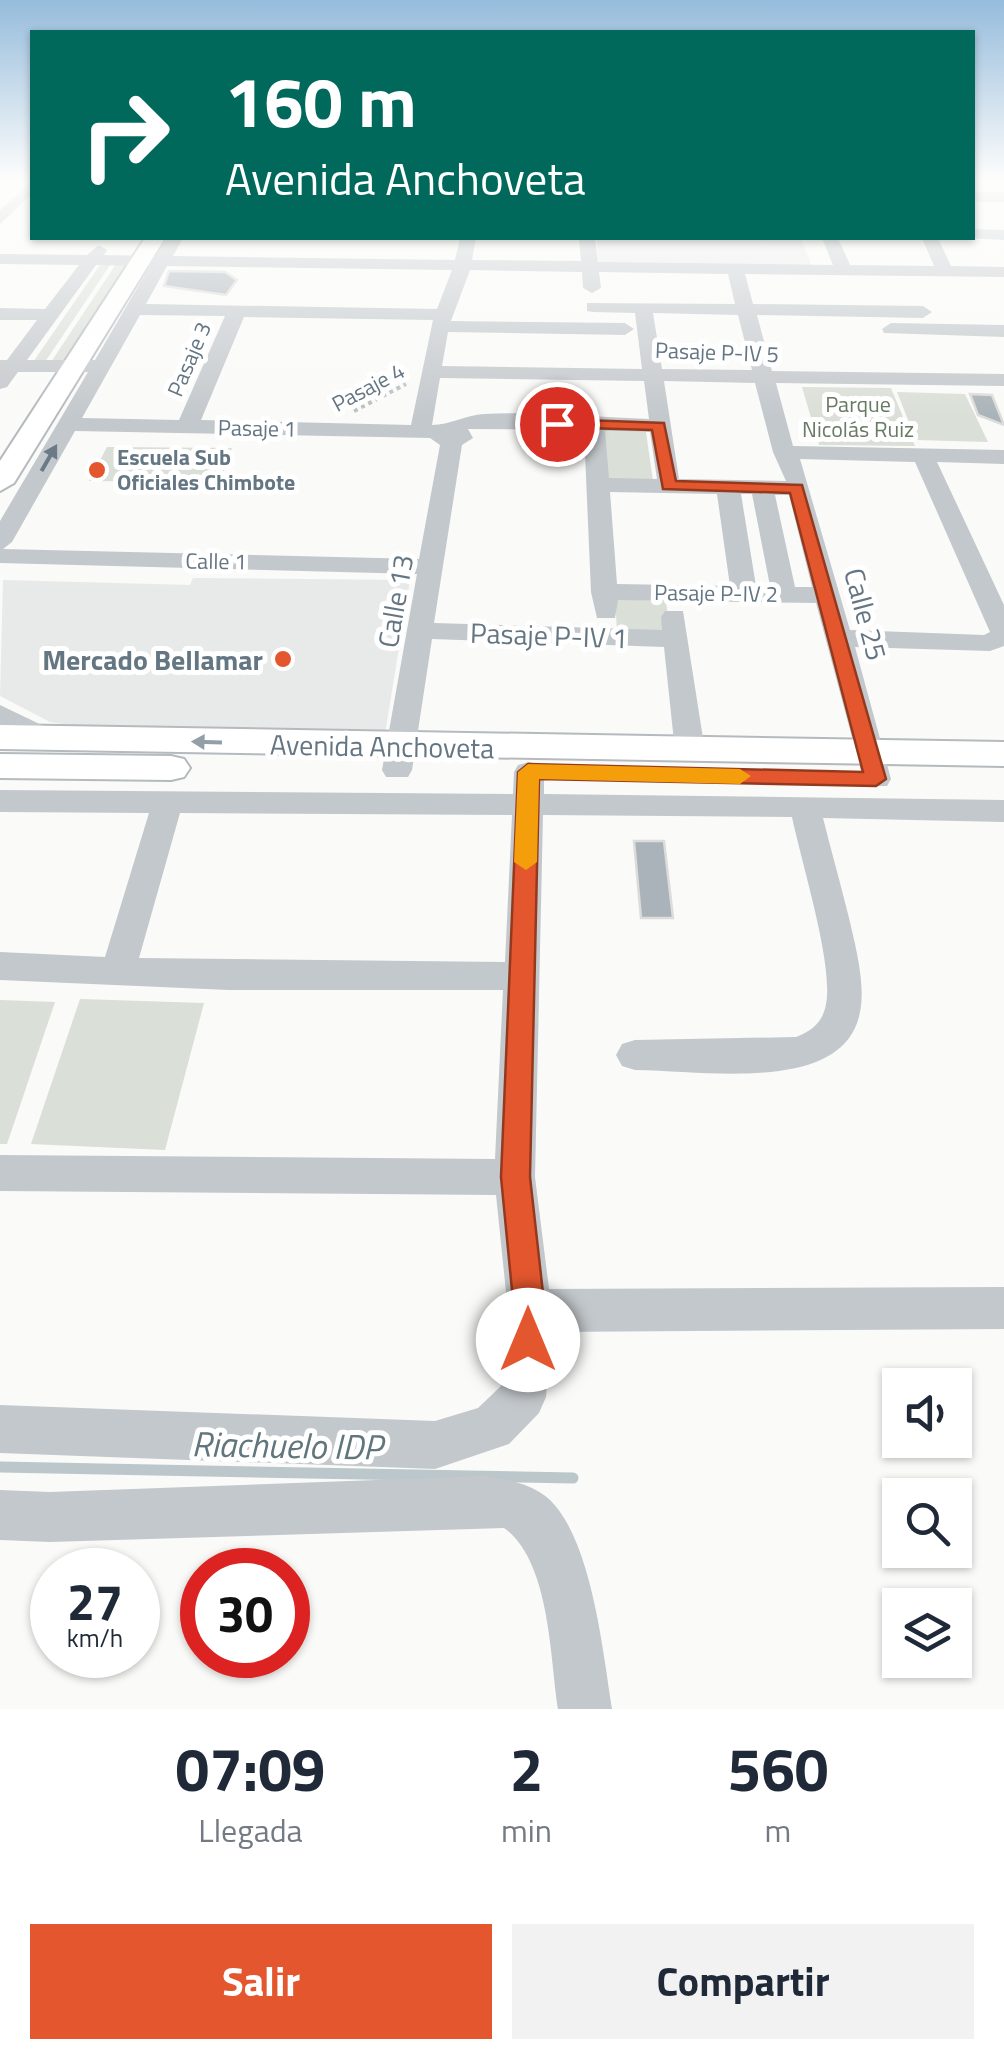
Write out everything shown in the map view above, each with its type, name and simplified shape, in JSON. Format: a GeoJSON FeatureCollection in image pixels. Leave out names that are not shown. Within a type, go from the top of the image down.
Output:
{"type":"FeatureCollection","features":[{"type":"Feature","properties":{"kind":"main road"},"geometry":{"type":"LineString","coordinates":[[27,394],[123,258]]}},
{"type":"Feature","properties":{"kind":"main road"},"geometry":{"type":"LineString","coordinates":[[0,483],[75,367],[125,258]]}},
{"type":"Feature","properties":{"kind":"main road","name":"Avenida Anchoveta"},"geometry":{"type":"LineString","coordinates":[[0,737],[399,759],[528,788],[874,766]]}},
{"type":"Feature","properties":{"kind":"main road","name":"Avenida Anchoveta"},"geometry":{"type":"LineString","coordinates":[[0,766],[690,751],[874,766],[1003,786]]}},
{"type":"Feature","properties":{"kind":"street"},"geometry":{"type":"LineString","coordinates":[[4,372],[49,315],[119,258]]}},
{"type":"Feature","properties":{"kind":"street"},"geometry":{"type":"LineString","coordinates":[[0,542],[134,309],[130,258]]}},
{"type":"Feature","properties":{"kind":"street"},"geometry":{"type":"LineString","coordinates":[[420,432],[429,372],[464,258]]}},
{"type":"Feature","properties":{"kind":"street"},"geometry":{"type":"LineString","coordinates":[[518,258],[581,267],[758,269],[818,262],[844,270],[1004,286]]}},
{"type":"Feature","properties":{"kind":"street"},"geometry":{"type":"LineString","coordinates":[[577,258],[593,307],[594,328]]}},
{"type":"Feature","properties":{"kind":"street"},"geometry":{"type":"LineString","coordinates":[[581,267],[583,258]]}},
{"type":"Feature","properties":{"kind":"street"},"geometry":{"type":"LineString","coordinates":[[839,258],[844,270]]}},
{"type":"Feature","properties":{"kind":"street"},"geometry":{"type":"LineString","coordinates":[[939,258],[945,272]]}},
{"type":"Feature","properties":{"kind":"street"},"geometry":{"type":"LineString","coordinates":[[735,269],[758,310]]}},
{"type":"Feature","properties":{"kind":"street"},"geometry":{"type":"LineString","coordinates":[[758,269],[758,310]]}},
{"type":"Feature","properties":{"kind":"street"},"geometry":{"type":"LineString","coordinates":[[914,278],[945,272],[1004,272]]}},
{"type":"Feature","properties":{"kind":"street"},"geometry":{"type":"LineString","coordinates":[[914,278],[922,312],[936,330]]}},
{"type":"Feature","properties":{"kind":"street"},"geometry":{"type":"LineString","coordinates":[[593,307],[644,318]]}},
{"type":"Feature","properties":{"kind":"street"},"geometry":{"type":"LineString","coordinates":[[134,309],[594,328],[644,318],[758,310],[889,346],[936,330],[1004,331]]}},
{"type":"Feature","properties":{"kind":"street","name":"Calle 25"},"geometry":{"type":"LineString","coordinates":[[758,310],[837,638],[874,766]]}},
{"type":"Feature","properties":{"kind":"street","name":"Pasaje 3"},"geometry":{"type":"LineString","coordinates":[[187,427],[236,311]]}},
{"type":"Feature","properties":{"kind":"street"},"geometry":{"type":"LineString","coordinates":[[889,346],[922,312]]}},
{"type":"Feature","properties":{"kind":"street"},"geometry":{"type":"LineString","coordinates":[[0,314],[49,315]]}},
{"type":"Feature","properties":{"kind":"street"},"geometry":{"type":"LineString","coordinates":[[644,318],[669,486]]}},
{"type":"Feature","properties":{"kind":"street","name":"Pasaje P-IV 5"},"geometry":{"type":"LineString","coordinates":[[429,372],[774,378],[889,346],[1004,380]]}},
{"type":"Feature","properties":{"kind":"street"},"geometry":{"type":"LineString","coordinates":[[4,372],[45,366],[102,366]]}},
{"type":"Feature","properties":{"kind":"street","name":"Pasaje 1"},"geometry":{"type":"LineString","coordinates":[[69,424],[449,435],[462,424],[483,420],[659,426]]}},
{"type":"Feature","properties":{"kind":"street"},"geometry":{"type":"LineString","coordinates":[[594,425],[607,636]]}},
{"type":"Feature","properties":{"kind":"street","name":"Calle 13"},"geometry":{"type":"LineString","coordinates":[[399,759],[432,567],[449,435]]}},
{"type":"Feature","properties":{"kind":"street"},"geometry":{"type":"LineString","coordinates":[[837,638],[990,643],[1004,634],[994,596],[923,455]]}},
{"type":"Feature","properties":{"kind":"street"},"geometry":{"type":"LineString","coordinates":[[598,484],[762,488],[794,464],[923,455],[1004,456]]}},
{"type":"Feature","properties":{"kind":"street"},"geometry":{"type":"LineString","coordinates":[[728,487],[744,594]]}},
{"type":"Feature","properties":{"kind":"street"},"geometry":{"type":"LineString","coordinates":[[762,488],[784,594]]}},
{"type":"Feature","properties":{"kind":"street","name":"Calle 1"},"geometry":{"type":"LineString","coordinates":[[0,556],[432,567]]}},
{"type":"Feature","properties":{"kind":"street","name":"Pasaje P-IV 2"},"geometry":{"type":"LineString","coordinates":[[604,592],[828,595]]}},
{"type":"Feature","properties":{"kind":"street"},"geometry":{"type":"LineString","coordinates":[[671,592],[690,751]]}},
{"type":"Feature","properties":{"kind":"street","name":"Pasaje P-IV 1"},"geometry":{"type":"LineString","coordinates":[[421,631],[676,638]]}},
{"type":"Feature","properties":{"kind":"street"},"geometry":{"type":"LineString","coordinates":[[0,714],[42,737]]}},
{"type":"Feature","properties":{"kind":"street"},"geometry":{"type":"LineString","coordinates":[[0,801],[167,802],[528,788],[805,806],[1003,786]]}},
{"type":"Feature","properties":{"kind":"street"},"geometry":{"type":"LineString","coordinates":[[0,1429],[436,1445],[492,1427],[523,1397],[530,1311],[515,1177],[528,788]]}},
{"type":"Feature","properties":{"kind":"street"},"geometry":{"type":"LineString","coordinates":[[118,971],[167,802]]}},
{"type":"Feature","properties":{"kind":"street"},"geometry":{"type":"LineString","coordinates":[[635,1055],[776,1057],[810,1051],[836,1032],[848,1002],[846,975],[805,806]]}},
{"type":"Feature","properties":{"kind":"street"},"geometry":{"type":"LineString","coordinates":[[0,966],[229,976],[522,976]]}},
{"type":"Feature","properties":{"kind":"street"},"geometry":{"type":"LineString","coordinates":[[0,1173],[515,1177]]}},
{"type":"Feature","properties":{"kind":"street"},"geometry":{"type":"LineString","coordinates":[[530,1311],[1004,1308]]}},
{"type":"Feature","properties":{"kind":"street"},"geometry":{"type":"LineString","coordinates":[[0,1515],[50,1517],[484,1502],[517,1506],[543,1528],[558,1562],[585,1709]]}},
{"type":"Feature","properties":{"kind":"path","name":"Pasaje 4"},"geometry":{"type":"LineString","coordinates":[[320,429],[429,372]]}},
{"type":"Feature","properties":{"kind":"shaded area"},"geometry":{"type":"Polygon","coordinates":[[[598,258],[808,258],[812,267],[599,266],[598,258]]]}},
{"type":"Feature","properties":{"kind":"shaded area"},"geometry":{"type":"Polygon","coordinates":[[[193,578],[410,580],[385,734],[90,728],[50,722],[0,696],[3,580],[190,585],[193,578]]]}},
{"type":"Feature","properties":{"kind":"green space"},"geometry":{"type":"Polygon","coordinates":[[[118,261],[138,261],[72,365],[49,365],[118,261]]]}},
{"type":"Feature","properties":{"kind":"green space"},"geometry":{"type":"Polygon","coordinates":[[[102,262],[112,262],[43,365],[31,365],[102,262]]]}},
{"type":"Feature","properties":{"kind":"green space","name":"Parque Nicolás Ruiz"},"geometry":{"type":"Polygon","coordinates":[[[802,387],[891,388],[915,446],[819,445],[802,387]]]}},
{"type":"Feature","properties":{"kind":"green space"},"geometry":{"type":"Polygon","coordinates":[[[897,392],[965,394],[988,442],[916,440],[897,392]]]}},
{"type":"Feature","properties":{"kind":"green space"},"geometry":{"type":"Polygon","coordinates":[[[603,431],[646,432],[653,481],[608,481],[603,431]]]}},
{"type":"Feature","properties":{"kind":"green space"},"geometry":{"type":"Polygon","coordinates":[[[107,447],[232,448],[220,482],[89,481],[107,447]]]}},
{"type":"Feature","properties":{"kind":"green space"},"geometry":{"type":"Polygon","coordinates":[[[615,599],[666,601],[670,633],[617,631],[615,599]]]}},
{"type":"Feature","properties":{"kind":"green space"},"geometry":{"type":"Polygon","coordinates":[[[80,999],[204,1003],[165,1150],[31,1144],[80,999]]]}},
{"type":"Feature","properties":{"kind":"green space"},"geometry":{"type":"Polygon","coordinates":[[[0,1000],[55,1002],[7,1144],[0,1144],[0,1000]]]}},
{"type":"Feature","properties":{"kind":"building"},"geometry":{"type":"Polygon","coordinates":[[[169,271],[225,272],[237,280],[226,295],[164,286],[169,271]]]}},
{"type":"Feature","properties":{"kind":"building"},"geometry":{"type":"Polygon","coordinates":[[[970,394],[992,395],[1004,425],[978,415],[970,394]]]}},
{"type":"Feature","properties":{"kind":"building"},"geometry":{"type":"Polygon","coordinates":[[[634,841],[664,841],[673,918],[641,918],[634,841]]]}},
{"type":"Feature","properties":{"kind":"waterway","name":"Riachuelo IDP"},"geometry":{"type":"LineString","coordinates":[[0,1467],[573,1478]]}},
{"type":"Feature","properties":{"kind":"slow traffic"},"geometry":{"type":"LineString","coordinates":[[526,862],[528,772],[740,776]]}},
{"type":"Feature","properties":{"kind":"place","name":"Escuela Sub Oficiales Chimbote"},"geometry":{"type":"Point","coordinates":[97,470]}},
{"type":"Feature","properties":{"kind":"place","name":"Mercado Bellamar"},"geometry":{"type":"Point","coordinates":[283,659]}},
{"type":"Feature","properties":{"kind":"route"},"geometry":{"type":"LineString","coordinates":[[528,1340],[530,1311],[515,1177],[528,772],[876,779],[797,488],[669,486],[659,426],[557,424]]}}]}
